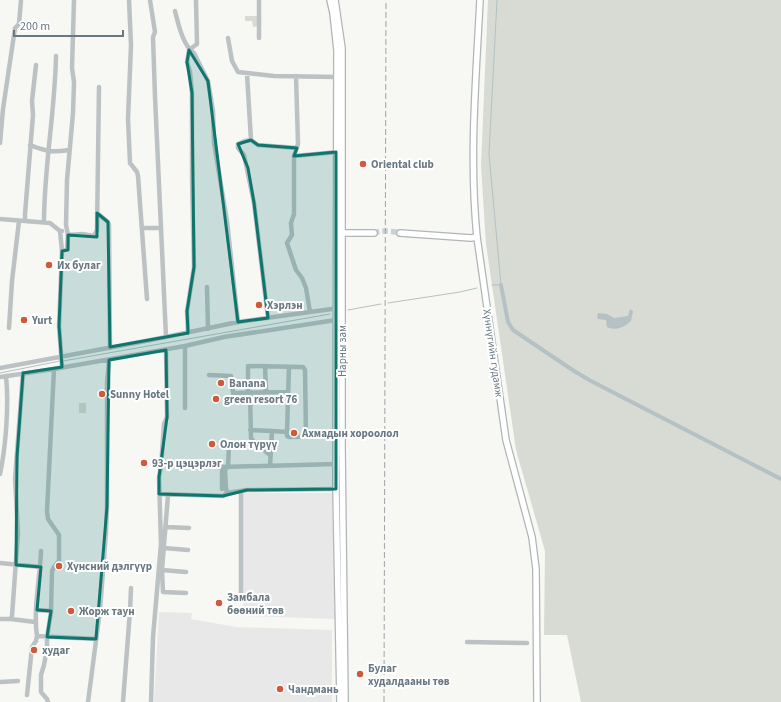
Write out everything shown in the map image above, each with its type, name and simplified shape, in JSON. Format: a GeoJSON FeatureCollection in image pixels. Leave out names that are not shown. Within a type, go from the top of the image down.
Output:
{"type":"FeatureCollection","features":[{"type":"Feature","properties":{"kind":"main road","name":"Нарны зам"},"geometry":{"type":"LineString","coordinates":[[330,0],[337,50],[336,77],[339,152]]}},
{"type":"Feature","properties":{"kind":"main road","name":"Нарны зам"},"geometry":{"type":"LineString","coordinates":[[335,0],[342,48],[339,152],[339,308],[345,702]]}},
{"type":"Feature","properties":{"kind":"main road","name":"Хүннүгийн гудамж"},"geometry":{"type":"LineString","coordinates":[[480,0],[473,150],[477,237],[506,440],[532,537],[534,550],[536,578],[537,702]]}},
{"type":"Feature","properties":{"kind":"main road"},"geometry":{"type":"LineString","coordinates":[[339,233],[374,233]]}},
{"type":"Feature","properties":{"kind":"main road"},"geometry":{"type":"LineString","coordinates":[[400,233],[471,238],[477,237]]}},
{"type":"Feature","properties":{"kind":"main road","name":"Нарны зам"},"geometry":{"type":"LineString","coordinates":[[339,308],[336,320],[336,489],[340,702]]}},
{"type":"Feature","properties":{"kind":"street"},"geometry":{"type":"LineString","coordinates":[[0,142],[1,108],[15,28],[19,24],[20,0]]}},
{"type":"Feature","properties":{"kind":"street"},"geometry":{"type":"LineString","coordinates":[[62,251],[67,249],[69,150],[73,113],[74,82],[72,68],[74,0]]}},
{"type":"Feature","properties":{"kind":"street"},"geometry":{"type":"LineString","coordinates":[[129,0],[130,45],[128,119],[130,163],[138,172],[147,299]]}},
{"type":"Feature","properties":{"kind":"street"},"geometry":{"type":"LineString","coordinates":[[150,0],[155,32],[153,37],[155,97],[166,337]]}},
{"type":"Feature","properties":{"kind":"street"},"geometry":{"type":"LineString","coordinates":[[189,50],[197,44],[196,0]]}},
{"type":"Feature","properties":{"kind":"street"},"geometry":{"type":"LineString","coordinates":[[258,0],[259,38]]}},
{"type":"Feature","properties":{"kind":"street"},"geometry":{"type":"LineString","coordinates":[[175,11],[189,50],[187,62],[190,72],[192,93],[194,267],[187,311],[188,333]]}},
{"type":"Feature","properties":{"kind":"street"},"geometry":{"type":"LineString","coordinates":[[228,38],[232,61],[238,72],[247,74],[336,77]]}},
{"type":"Feature","properties":{"kind":"street"},"geometry":{"type":"LineString","coordinates":[[189,50],[194,53],[208,81],[213,111],[214,143],[227,221],[238,322]]}},
{"type":"Feature","properties":{"kind":"street"},"geometry":{"type":"LineString","coordinates":[[44,222],[45,184],[54,97],[56,56]]}},
{"type":"Feature","properties":{"kind":"street"},"geometry":{"type":"LineString","coordinates":[[25,221],[33,115],[32,101],[36,65]]}},
{"type":"Feature","properties":{"kind":"street"},"geometry":{"type":"LineString","coordinates":[[247,74],[251,140]]}},
{"type":"Feature","properties":{"kind":"street"},"geometry":{"type":"LineString","coordinates":[[296,76],[297,148],[294,156],[294,214],[292,235],[287,243],[296,270],[302,278],[306,288],[310,312]]}},
{"type":"Feature","properties":{"kind":"street"},"geometry":{"type":"LineString","coordinates":[[0,219],[50,223],[60,231],[94,236],[97,230],[99,87]]}},
{"type":"Feature","properties":{"kind":"street"},"geometry":{"type":"LineString","coordinates":[[251,140],[258,145],[297,148]]}},
{"type":"Feature","properties":{"kind":"street"},"geometry":{"type":"LineString","coordinates":[[251,140],[238,144],[238,148],[244,155],[254,204],[268,318]]}},
{"type":"Feature","properties":{"kind":"street"},"geometry":{"type":"LineString","coordinates":[[30,145],[48,152],[69,150]]}},
{"type":"Feature","properties":{"kind":"street"},"geometry":{"type":"LineString","coordinates":[[294,156],[339,152]]}},
{"type":"Feature","properties":{"kind":"street"},"geometry":{"type":"LineString","coordinates":[[97,213],[108,222],[109,225],[110,347]]}},
{"type":"Feature","properties":{"kind":"street"},"geometry":{"type":"LineString","coordinates":[[9,328],[19,221]]}},
{"type":"Feature","properties":{"kind":"street"},"geometry":{"type":"LineString","coordinates":[[142,228],[161,228]]}},
{"type":"Feature","properties":{"kind":"street"},"geometry":{"type":"LineString","coordinates":[[60,231],[62,251],[59,326],[62,366]]}},
{"type":"Feature","properties":{"kind":"street"},"geometry":{"type":"LineString","coordinates":[[207,287],[208,328]]}},
{"type":"Feature","properties":{"kind":"street"},"geometry":{"type":"LineString","coordinates":[[0,368],[188,333],[238,322],[339,308]]}},
{"type":"Feature","properties":{"kind":"street"},"geometry":{"type":"LineString","coordinates":[[0,377],[166,350],[224,337],[336,320]]}},
{"type":"Feature","properties":{"kind":"street"},"geometry":{"type":"LineString","coordinates":[[185,408],[186,346]]}},
{"type":"Feature","properties":{"kind":"street"},"geometry":{"type":"LineString","coordinates":[[151,702],[153,637],[161,544],[160,494],[158,477],[161,467],[164,424],[167,417],[166,350]]}},
{"type":"Feature","properties":{"kind":"street"},"geometry":{"type":"LineString","coordinates":[[88,702],[100,610],[107,507],[107,383],[109,360]]}},
{"type":"Feature","properties":{"kind":"street"},"geometry":{"type":"LineString","coordinates":[[270,455],[253,441],[250,430],[248,366],[303,367],[305,370],[306,436]]}},
{"type":"Feature","properties":{"kind":"street"},"geometry":{"type":"LineString","coordinates":[[265,366],[266,392]]}},
{"type":"Feature","properties":{"kind":"street"},"geometry":{"type":"LineString","coordinates":[[289,367],[287,436],[336,436]]}},
{"type":"Feature","properties":{"kind":"street"},"geometry":{"type":"LineString","coordinates":[[48,702],[41,692],[41,675],[47,649],[47,637],[51,611],[52,571],[59,561],[59,535],[48,519],[47,511],[54,369]]}},
{"type":"Feature","properties":{"kind":"street"},"geometry":{"type":"LineString","coordinates":[[11,619],[18,533],[15,479],[24,373]]}},
{"type":"Feature","properties":{"kind":"street"},"geometry":{"type":"LineString","coordinates":[[209,375],[231,376],[233,393],[288,392]]}},
{"type":"Feature","properties":{"kind":"street"},"geometry":{"type":"LineString","coordinates":[[0,474],[4,454],[7,388],[6,376]]}},
{"type":"Feature","properties":{"kind":"street"},"geometry":{"type":"LineString","coordinates":[[250,430],[287,432]]}},
{"type":"Feature","properties":{"kind":"street"},"geometry":{"type":"LineString","coordinates":[[270,466],[272,431]]}},
{"type":"Feature","properties":{"kind":"street"},"geometry":{"type":"LineString","coordinates":[[228,493],[226,488],[225,470],[228,467],[229,444]]}},
{"type":"Feature","properties":{"kind":"street"},"geometry":{"type":"LineString","coordinates":[[222,489],[222,467],[336,464]]}},
{"type":"Feature","properties":{"kind":"street"},"geometry":{"type":"LineString","coordinates":[[160,494],[223,496],[228,493],[241,491],[336,489]]}},
{"type":"Feature","properties":{"kind":"street"},"geometry":{"type":"LineString","coordinates":[[241,491],[241,596]]}},
{"type":"Feature","properties":{"kind":"street"},"geometry":{"type":"LineString","coordinates":[[168,495],[162,570],[163,592],[186,593]]}},
{"type":"Feature","properties":{"kind":"street"},"geometry":{"type":"LineString","coordinates":[[166,527],[189,528]]}},
{"type":"Feature","properties":{"kind":"street"},"geometry":{"type":"LineString","coordinates":[[164,548],[188,550]]}},
{"type":"Feature","properties":{"kind":"street"},"geometry":{"type":"LineString","coordinates":[[27,695],[32,647],[37,636],[35,622],[41,551]]}},
{"type":"Feature","properties":{"kind":"street"},"geometry":{"type":"LineString","coordinates":[[0,562],[40,567]]}},
{"type":"Feature","properties":{"kind":"street"},"geometry":{"type":"LineString","coordinates":[[162,570],[186,572]]}},
{"type":"Feature","properties":{"kind":"street"},"geometry":{"type":"LineString","coordinates":[[123,702],[131,588]]}},
{"type":"Feature","properties":{"kind":"street"},"geometry":{"type":"LineString","coordinates":[[37,610],[51,611]]}},
{"type":"Feature","properties":{"kind":"street"},"geometry":{"type":"LineString","coordinates":[[0,619],[35,622]]}},
{"type":"Feature","properties":{"kind":"street"},"geometry":{"type":"LineString","coordinates":[[37,636],[96,639]]}},
{"type":"Feature","properties":{"kind":"street"},"geometry":{"type":"LineString","coordinates":[[467,642],[526,643]]}},
{"type":"Feature","properties":{"kind":"street"},"geometry":{"type":"LineString","coordinates":[[0,682],[18,681]]}},
{"type":"Feature","properties":{"kind":"highlighted area"},"geometry":{"type":"Polygon","coordinates":[[[189,50],[208,81],[238,322],[268,318],[254,203],[248,168],[238,144],[251,140],[258,145],[297,148],[294,156],[336,152],[336,489],[247,490],[223,496],[159,494],[159,477],[167,417],[166,350],[109,360],[107,507],[96,639],[47,637],[51,611],[37,610],[41,567],[16,565],[17,456],[23,373],[62,367],[59,326],[62,251],[68,250],[68,235],[97,237],[97,213],[108,222],[110,347],[188,333],[187,311],[194,267],[192,93],[187,62],[189,50]]]}},
{"type":"Feature","properties":{"kind":"shaded area"},"geometry":{"type":"Polygon","coordinates":[[[488,0],[781,0],[781,702],[581,702],[567,635],[544,635],[545,551],[516,450],[486,244],[481,166],[488,0]]]}},
{"type":"Feature","properties":{"kind":"shaded area"},"geometry":{"type":"Polygon","coordinates":[[[245,16],[258,16],[258,26],[253,27],[252,21],[245,21],[245,16]]]}},
{"type":"Feature","properties":{"kind":"shaded area"},"geometry":{"type":"Polygon","coordinates":[[[630,309],[633,311],[631,321],[619,328],[613,329],[607,327],[606,320],[598,319],[597,317],[598,313],[607,314],[614,318],[628,316],[630,309]]]}},
{"type":"Feature","properties":{"kind":"shaded area"},"geometry":{"type":"Polygon","coordinates":[[[79,403],[86,403],[86,413],[79,413],[79,403]]]}},
{"type":"Feature","properties":{"kind":"shaded area"},"geometry":{"type":"Polygon","coordinates":[[[243,493],[332,493],[335,619],[243,616],[243,493]]]}},
{"type":"Feature","properties":{"kind":"shaded area"},"geometry":{"type":"Polygon","coordinates":[[[159,612],[192,613],[191,619],[236,627],[332,630],[332,702],[154,702],[159,612]]]}},
{"type":"Feature","properties":{"kind":"waterway"},"geometry":{"type":"LineString","coordinates":[[492,285],[501,285],[489,154],[497,0]]}},
{"type":"Feature","properties":{"kind":"waterway"},"geometry":{"type":"LineString","coordinates":[[501,285],[508,322],[513,330],[591,381],[781,479]]}},
{"type":"Feature","properties":{"kind":"waterway"},"geometry":{"type":"LineString","coordinates":[[388,303],[477,288]]}},
{"type":"Feature","properties":{"kind":"waterway"},"geometry":{"type":"LineString","coordinates":[[348,310],[381,304]]}},
{"type":"Feature","properties":{"kind":"waterway"},"geometry":{"type":"LineString","coordinates":[[63,361],[330,314]]}},
{"type":"Feature","properties":{"kind":"waterway"},"geometry":{"type":"LineString","coordinates":[[0,373],[60,361]]}},
{"type":"Feature","properties":{"kind":"tunnel"},"geometry":{"type":"LineString","coordinates":[[374,233],[380,231],[400,233]]}},
{"type":"Feature","properties":{"kind":"railway"},"geometry":{"type":"LineString","coordinates":[[384,702],[386,0]]}},
{"type":"Feature","properties":{"kind":"place","name":"Oriental club"},"geometry":{"type":"Point","coordinates":[363,164]}},
{"type":"Feature","properties":{"kind":"place","name":"Их булаг"},"geometry":{"type":"Point","coordinates":[49,265]}},
{"type":"Feature","properties":{"kind":"place","name":"Хэрлэн"},"geometry":{"type":"Point","coordinates":[259,305]}},
{"type":"Feature","properties":{"kind":"place","name":"Yurt"},"geometry":{"type":"Point","coordinates":[24,320]}},
{"type":"Feature","properties":{"kind":"place","name":"Banana"},"geometry":{"type":"Point","coordinates":[221,383]}},
{"type":"Feature","properties":{"kind":"place","name":"Sunny Hotel"},"geometry":{"type":"Point","coordinates":[102,394]}},
{"type":"Feature","properties":{"kind":"place","name":"green resort 76"},"geometry":{"type":"Point","coordinates":[216,399]}},
{"type":"Feature","properties":{"kind":"place","name":"Ахмадын хороолол"},"geometry":{"type":"Point","coordinates":[294,433]}},
{"type":"Feature","properties":{"kind":"place","name":"Олон түрүү"},"geometry":{"type":"Point","coordinates":[212,444]}},
{"type":"Feature","properties":{"kind":"place","name":"93-р цэцэрлэг"},"geometry":{"type":"Point","coordinates":[144,463]}},
{"type":"Feature","properties":{"kind":"place","name":"Хүнсний дэлгүүр"},"geometry":{"type":"Point","coordinates":[59,566]}},
{"type":"Feature","properties":{"kind":"place","name":"Замбала бөөний төв"},"geometry":{"type":"Point","coordinates":[219,603]}},
{"type":"Feature","properties":{"kind":"place","name":"Жорж таун"},"geometry":{"type":"Point","coordinates":[71,611]}},
{"type":"Feature","properties":{"kind":"place","name":"худаг"},"geometry":{"type":"Point","coordinates":[34,650]}},
{"type":"Feature","properties":{"kind":"place","name":"Булаг худалдааны төв"},"geometry":{"type":"Point","coordinates":[360,674]}},
{"type":"Feature","properties":{"kind":"place","name":"Чандмань"},"geometry":{"type":"Point","coordinates":[280,689]}}]}
